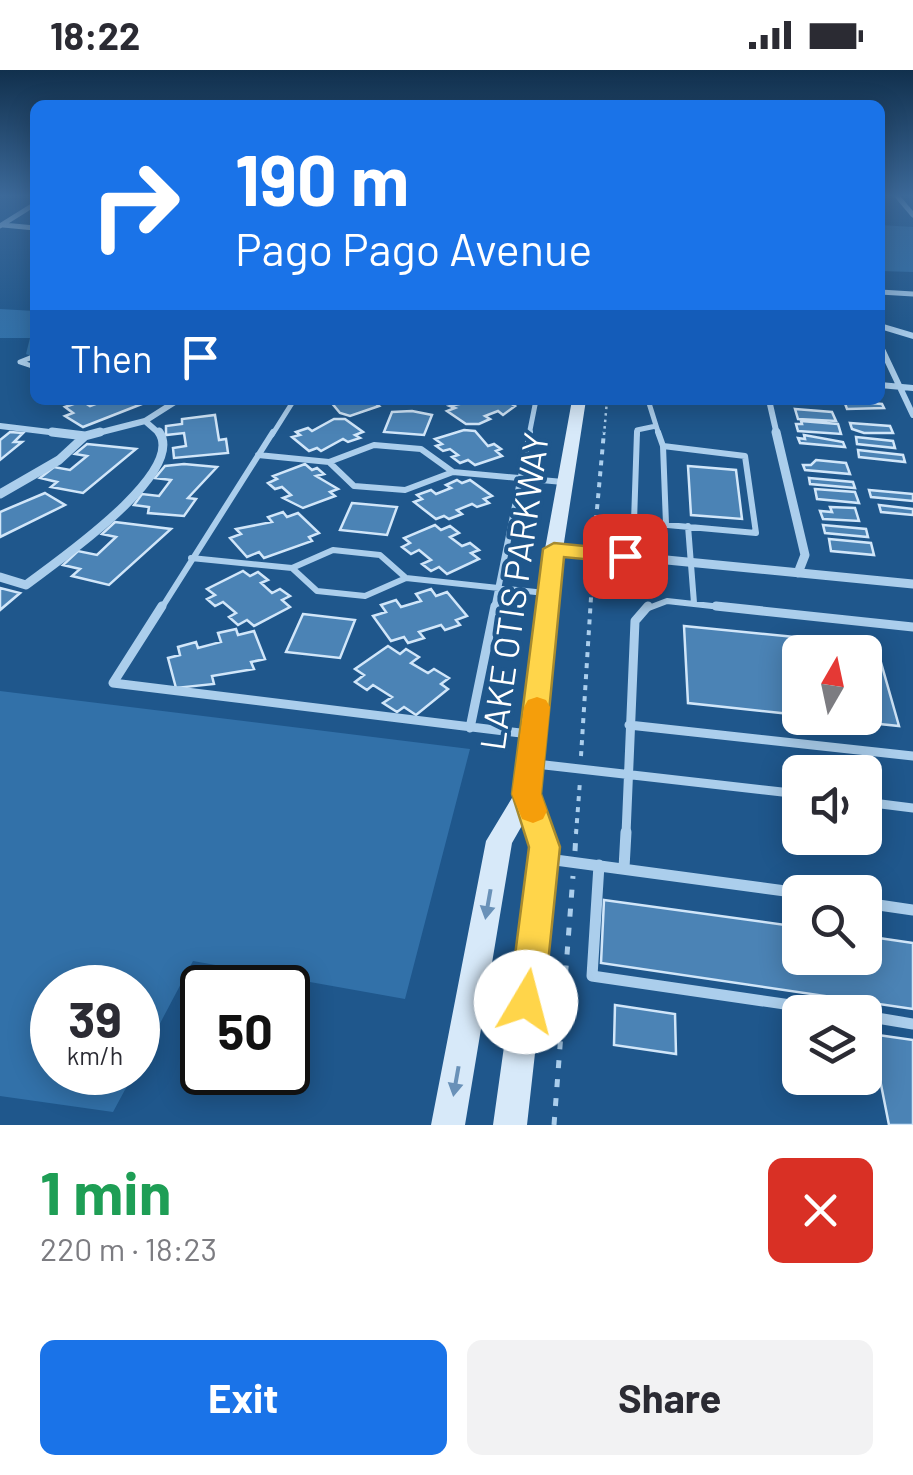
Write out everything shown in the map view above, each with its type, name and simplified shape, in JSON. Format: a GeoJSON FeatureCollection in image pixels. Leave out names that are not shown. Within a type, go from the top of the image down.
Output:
{"type":"FeatureCollection","features":[{"type":"Feature","properties":{"kind":"main road","name":"LAKE OTIS PARKWAY"},"geometry":{"type":"LineString","coordinates":[[510,1125],[544,847],[527,794],[554,549],[579,405]]}},
{"type":"Feature","properties":{"kind":"main road","name":"LAKE OTIS PARKWAY"},"geometry":{"type":"LineString","coordinates":[[448,1125],[500,841],[527,794]]}},
{"type":"Feature","properties":{"kind":"street"},"geometry":{"type":"LineString","coordinates":[[885,292],[913,294]]}},
{"type":"Feature","properties":{"kind":"street"},"geometry":{"type":"LineString","coordinates":[[885,329],[913,336]]}},
{"type":"Feature","properties":{"kind":"street"},"geometry":{"type":"LineString","coordinates":[[885,337],[890,332]]}},
{"type":"Feature","properties":{"kind":"street"},"geometry":{"type":"LineString","coordinates":[[885,353],[913,415]]}},
{"type":"Feature","properties":{"kind":"street"},"geometry":{"type":"LineString","coordinates":[[885,385],[913,388]]}},
{"type":"Feature","properties":{"kind":"street"},"geometry":{"type":"LineString","coordinates":[[0,426],[84,436],[145,420],[164,405]]}},
{"type":"Feature","properties":{"kind":"street"},"geometry":{"type":"LineString","coordinates":[[770,405],[805,555],[798,573]]}},
{"type":"Feature","properties":{"kind":"street"},"geometry":{"type":"LineString","coordinates":[[0,577],[26,585],[122,510],[161,462],[165,451],[162,435],[145,420]]}},
{"type":"Feature","properties":{"kind":"street"},"geometry":{"type":"LineString","coordinates":[[0,494],[59,460],[84,436]]}},
{"type":"Feature","properties":{"kind":"street"},"geometry":{"type":"LineString","coordinates":[[554,549],[913,584]]}},
{"type":"Feature","properties":{"kind":"lane"},"geometry":{"type":"LineString","coordinates":[[291,405],[114,683],[533,735]]}},
{"type":"Feature","properties":{"kind":"lane"},"geometry":{"type":"LineString","coordinates":[[470,728],[535,405]]}},
{"type":"Feature","properties":{"kind":"lane"},"geometry":{"type":"LineString","coordinates":[[649,405],[663,446],[666,524]]}},
{"type":"Feature","properties":{"kind":"lane"},"geometry":{"type":"LineString","coordinates":[[656,426],[636,430],[634,522],[756,533],[744,456],[728,450],[663,446]]}},
{"type":"Feature","properties":{"kind":"lane"},"geometry":{"type":"LineString","coordinates":[[258,455],[329,462],[374,445],[421,449],[453,472]]}},
{"type":"Feature","properties":{"kind":"lane"},"geometry":{"type":"LineString","coordinates":[[329,462],[354,486],[405,490],[453,472],[566,482]]}},
{"type":"Feature","properties":{"kind":"lane"},"geometry":{"type":"LineString","coordinates":[[688,526],[694,603]]}},
{"type":"Feature","properties":{"kind":"lane"},"geometry":{"type":"LineString","coordinates":[[191,558],[292,568],[334,550],[380,555],[406,578]]}},
{"type":"Feature","properties":{"kind":"lane"},"geometry":{"type":"LineString","coordinates":[[292,568],[317,591],[366,596],[406,578],[551,593]]}},
{"type":"Feature","properties":{"kind":"lane"},"geometry":{"type":"LineString","coordinates":[[624,868],[635,621],[648,606],[667,601],[694,603],[913,627]]}},
{"type":"Feature","properties":{"kind":"lane"},"geometry":{"type":"LineString","coordinates":[[629,725],[913,756]]}},
{"type":"Feature","properties":{"kind":"lane"},"geometry":{"type":"LineString","coordinates":[[530,763],[782,792]]}},
{"type":"Feature","properties":{"kind":"lane"},"geometry":{"type":"LineString","coordinates":[[882,804],[913,808]]}},
{"type":"Feature","properties":{"kind":"lane"},"geometry":{"type":"LineString","coordinates":[[543,858],[782,891]]}},
{"type":"Feature","properties":{"kind":"lane"},"geometry":{"type":"LineString","coordinates":[[599,865],[592,976],[782,1004]]}},
{"type":"Feature","properties":{"kind":"lane"},"geometry":{"type":"LineString","coordinates":[[882,905],[913,910]]}},
{"type":"Feature","properties":{"kind":"lane"},"geometry":{"type":"LineString","coordinates":[[882,1019],[913,1024]]}},
{"type":"Feature","properties":{"kind":"shaded area"},"geometry":{"type":"Polygon","coordinates":[[[885,245],[913,245],[913,272],[885,271],[885,245]]]}},
{"type":"Feature","properties":{"kind":"shaded area"},"geometry":{"type":"Polygon","coordinates":[[[0,309],[30,311],[30,338],[0,338],[0,309]]]}},
{"type":"Feature","properties":{"kind":"shaded area"},"geometry":{"type":"Polygon","coordinates":[[[0,691],[470,749],[405,999],[310,982],[310,965],[215,965],[193,961],[191,965],[180,965],[180,986],[160,1023],[160,965],[30,965],[30,1095],[122,1095],[113,1112],[0,1096],[0,691]]]}},
{"type":"Feature","properties":{"kind":"building"},"geometry":{"type":"Polygon","coordinates":[[[139,405],[83,427],[65,416],[73,413],[65,407],[139,405]]]}},
{"type":"Feature","properties":{"kind":"building"},"geometry":{"type":"Polygon","coordinates":[[[333,405],[379,406],[350,416],[340,413],[333,405]]]}},
{"type":"Feature","properties":{"kind":"building"},"geometry":{"type":"Polygon","coordinates":[[[846,405],[884,408],[847,409],[846,405]]]}},
{"type":"Feature","properties":{"kind":"building"},"geometry":{"type":"Polygon","coordinates":[[[450,406],[515,406],[503,415],[498,411],[485,416],[490,419],[479,424],[466,424],[447,411],[455,408],[450,406]]]}},
{"type":"Feature","properties":{"kind":"building"},"geometry":{"type":"Polygon","coordinates":[[[795,409],[832,412],[836,421],[798,419],[795,409]]]}},
{"type":"Feature","properties":{"kind":"building"},"geometry":{"type":"Polygon","coordinates":[[[392,412],[432,415],[424,435],[384,432],[392,412]]]}},
{"type":"Feature","properties":{"kind":"building"},"geometry":{"type":"Polygon","coordinates":[[[215,415],[219,440],[226,439],[228,453],[174,458],[173,448],[186,446],[184,433],[166,435],[166,426],[182,424],[182,419],[215,415]]]}},
{"type":"Feature","properties":{"kind":"building"},"geometry":{"type":"Polygon","coordinates":[[[334,419],[345,419],[363,432],[355,435],[360,438],[348,442],[343,439],[321,451],[309,451],[292,437],[300,435],[296,432],[308,428],[312,431],[334,419]]]}},
{"type":"Feature","properties":{"kind":"building"},"geometry":{"type":"Polygon","coordinates":[[[801,421],[838,424],[841,434],[798,431],[796,424],[802,424],[801,421]]]}},
{"type":"Feature","properties":{"kind":"building"},"geometry":{"type":"Polygon","coordinates":[[[850,423],[890,426],[893,433],[864,433],[852,429],[850,423]]]}},
{"type":"Feature","properties":{"kind":"building"},"geometry":{"type":"Polygon","coordinates":[[[464,430],[475,431],[488,446],[494,444],[501,449],[496,451],[502,456],[475,465],[468,460],[460,463],[452,457],[458,455],[450,449],[443,451],[436,446],[442,444],[435,439],[464,430]]]}},
{"type":"Feature","properties":{"kind":"building"},"geometry":{"type":"Polygon","coordinates":[[[10,432],[23,433],[14,442],[22,442],[0,460],[0,440],[10,432]]]}},
{"type":"Feature","properties":{"kind":"building"},"geometry":{"type":"Polygon","coordinates":[[[804,435],[843,442],[845,447],[800,443],[798,438],[805,439],[804,435]]]}},
{"type":"Feature","properties":{"kind":"building"},"geometry":{"type":"Polygon","coordinates":[[[856,437],[893,441],[895,448],[857,444],[856,437]]]}},
{"type":"Feature","properties":{"kind":"building"},"geometry":{"type":"Polygon","coordinates":[[[87,444],[136,449],[83,493],[51,487],[57,482],[40,478],[54,467],[70,470],[87,456],[75,454],[87,444]]]}},
{"type":"Feature","properties":{"kind":"building"},"geometry":{"type":"Polygon","coordinates":[[[858,450],[903,455],[905,462],[859,457],[858,450]]]}},
{"type":"Feature","properties":{"kind":"building"},"geometry":{"type":"Polygon","coordinates":[[[816,460],[846,463],[850,474],[805,470],[803,465],[816,460]]]}},
{"type":"Feature","properties":{"kind":"building"},"geometry":{"type":"Polygon","coordinates":[[[305,464],[312,470],[317,468],[324,474],[316,476],[338,489],[330,492],[335,496],[303,508],[283,498],[291,495],[282,487],[275,489],[268,483],[277,479],[273,476],[305,464]]]}},
{"type":"Feature","properties":{"kind":"building"},"geometry":{"type":"Polygon","coordinates":[[[165,466],[217,467],[188,498],[196,499],[184,516],[148,513],[149,507],[134,505],[142,494],[159,496],[171,480],[155,478],[165,466]]]}},
{"type":"Feature","properties":{"kind":"building"},"geometry":{"type":"Polygon","coordinates":[[[688,466],[736,470],[742,519],[691,515],[688,466]]]}},
{"type":"Feature","properties":{"kind":"building"},"geometry":{"type":"Polygon","coordinates":[[[809,478],[853,482],[855,488],[810,484],[809,478]]]}},
{"type":"Feature","properties":{"kind":"building"},"geometry":{"type":"Polygon","coordinates":[[[470,480],[492,496],[484,499],[489,503],[477,507],[472,504],[457,510],[462,514],[436,519],[414,502],[422,499],[417,495],[431,490],[436,494],[451,488],[446,485],[470,480]]]}},
{"type":"Feature","properties":{"kind":"building"},"geometry":{"type":"Polygon","coordinates":[[[815,489],[855,492],[859,503],[817,499],[815,489]]]}},
{"type":"Feature","properties":{"kind":"building"},"geometry":{"type":"Polygon","coordinates":[[[869,490],[913,494],[913,501],[871,497],[869,490]]]}},
{"type":"Feature","properties":{"kind":"building"},"geometry":{"type":"Polygon","coordinates":[[[45,493],[65,505],[0,537],[0,512],[45,493]]]}},
{"type":"Feature","properties":{"kind":"building"},"geometry":{"type":"Polygon","coordinates":[[[352,503],[397,507],[387,535],[340,530],[352,503]]]}},
{"type":"Feature","properties":{"kind":"building"},"geometry":{"type":"Polygon","coordinates":[[[879,505],[913,509],[913,515],[881,512],[879,505]]]}},
{"type":"Feature","properties":{"kind":"building"},"geometry":{"type":"Polygon","coordinates":[[[830,507],[855,508],[859,521],[823,519],[820,511],[832,512],[830,507]]]}},
{"type":"Feature","properties":{"kind":"building"},"geometry":{"type":"Polygon","coordinates":[[[283,512],[287,517],[298,513],[319,533],[309,537],[312,541],[264,558],[259,552],[247,557],[230,538],[241,534],[236,529],[272,522],[268,517],[283,512]]]}},
{"type":"Feature","properties":{"kind":"building"},"geometry":{"type":"Polygon","coordinates":[[[115,522],[171,529],[109,585],[72,576],[80,569],[63,565],[78,551],[97,555],[116,537],[102,534],[115,522]]]}},
{"type":"Feature","properties":{"kind":"building"},"geometry":{"type":"Polygon","coordinates":[[[435,525],[441,530],[450,526],[459,533],[450,537],[462,546],[470,543],[479,550],[471,553],[479,559],[447,574],[439,567],[431,571],[422,564],[431,560],[419,550],[411,554],[402,547],[410,543],[404,538],[435,525]]]}},
{"type":"Feature","properties":{"kind":"building"},"geometry":{"type":"Polygon","coordinates":[[[823,525],[866,529],[868,537],[825,533],[823,525]]]}},
{"type":"Feature","properties":{"kind":"building"},"geometry":{"type":"Polygon","coordinates":[[[829,539],[871,543],[874,555],[831,551],[829,539]]]}},
{"type":"Feature","properties":{"kind":"building"},"geometry":{"type":"Polygon","coordinates":[[[243,571],[250,576],[258,572],[268,580],[261,583],[272,593],[280,589],[290,596],[282,600],[290,607],[254,626],[247,620],[238,625],[229,617],[236,613],[223,602],[215,606],[207,599],[215,595],[207,589],[243,571]]]}},
{"type":"Feature","properties":{"kind":"building"},"geometry":{"type":"Polygon","coordinates":[[[0,588],[20,593],[0,610],[0,588]]]}},
{"type":"Feature","properties":{"kind":"building"},"geometry":{"type":"Polygon","coordinates":[[[431,589],[436,596],[447,592],[467,616],[456,620],[460,625],[445,630],[441,625],[419,632],[424,638],[408,643],[404,637],[391,641],[373,616],[386,612],[381,605],[396,600],[401,607],[421,601],[416,594],[431,589]]]}},
{"type":"Feature","properties":{"kind":"building"},"geometry":{"type":"Polygon","coordinates":[[[303,614],[355,620],[340,658],[286,652],[303,614]]]}},
{"type":"Feature","properties":{"kind":"building"},"geometry":{"type":"Polygon","coordinates":[[[684,626],[782,636],[782,713],[688,703],[684,626]]]}},
{"type":"Feature","properties":{"kind":"building"},"geometry":{"type":"Polygon","coordinates":[[[236,629],[238,635],[254,631],[265,659],[251,662],[254,669],[212,676],[214,684],[176,688],[168,658],[180,655],[178,647],[196,642],[198,648],[221,642],[218,633],[236,629]]]}},
{"type":"Feature","properties":{"kind":"building"},"geometry":{"type":"Polygon","coordinates":[[[388,646],[400,654],[406,649],[419,657],[411,663],[428,673],[434,669],[449,678],[441,684],[448,689],[416,715],[404,707],[397,712],[383,703],[392,697],[373,685],[367,690],[355,682],[364,675],[355,669],[388,646]]]}},
{"type":"Feature","properties":{"kind":"building"},"geometry":{"type":"Polygon","coordinates":[[[882,666],[899,726],[882,724],[882,666]]]}},
{"type":"Feature","properties":{"kind":"building"},"geometry":{"type":"Polygon","coordinates":[[[604,900],[782,925],[782,975],[882,975],[882,938],[913,943],[913,1009],[882,1004],[882,995],[818,995],[601,963],[604,900]]]}},
{"type":"Feature","properties":{"kind":"building"},"geometry":{"type":"Polygon","coordinates":[[[615,1005],[675,1014],[676,1054],[614,1045],[615,1005]]]}},
{"type":"Feature","properties":{"kind":"building"},"geometry":{"type":"Polygon","coordinates":[[[882,1036],[913,1040],[913,1125],[889,1125],[882,1090],[882,1036]]]}},
{"type":"Feature","properties":{"kind":"slow traffic"},"geometry":{"type":"LineString","coordinates":[[533,811],[527,794],[537,707]]}},
{"type":"Feature","properties":{"kind":"route"},"geometry":{"type":"LineString","coordinates":[[526,1002],[544,847],[527,794],[554,549],[625,556]]}}]}
